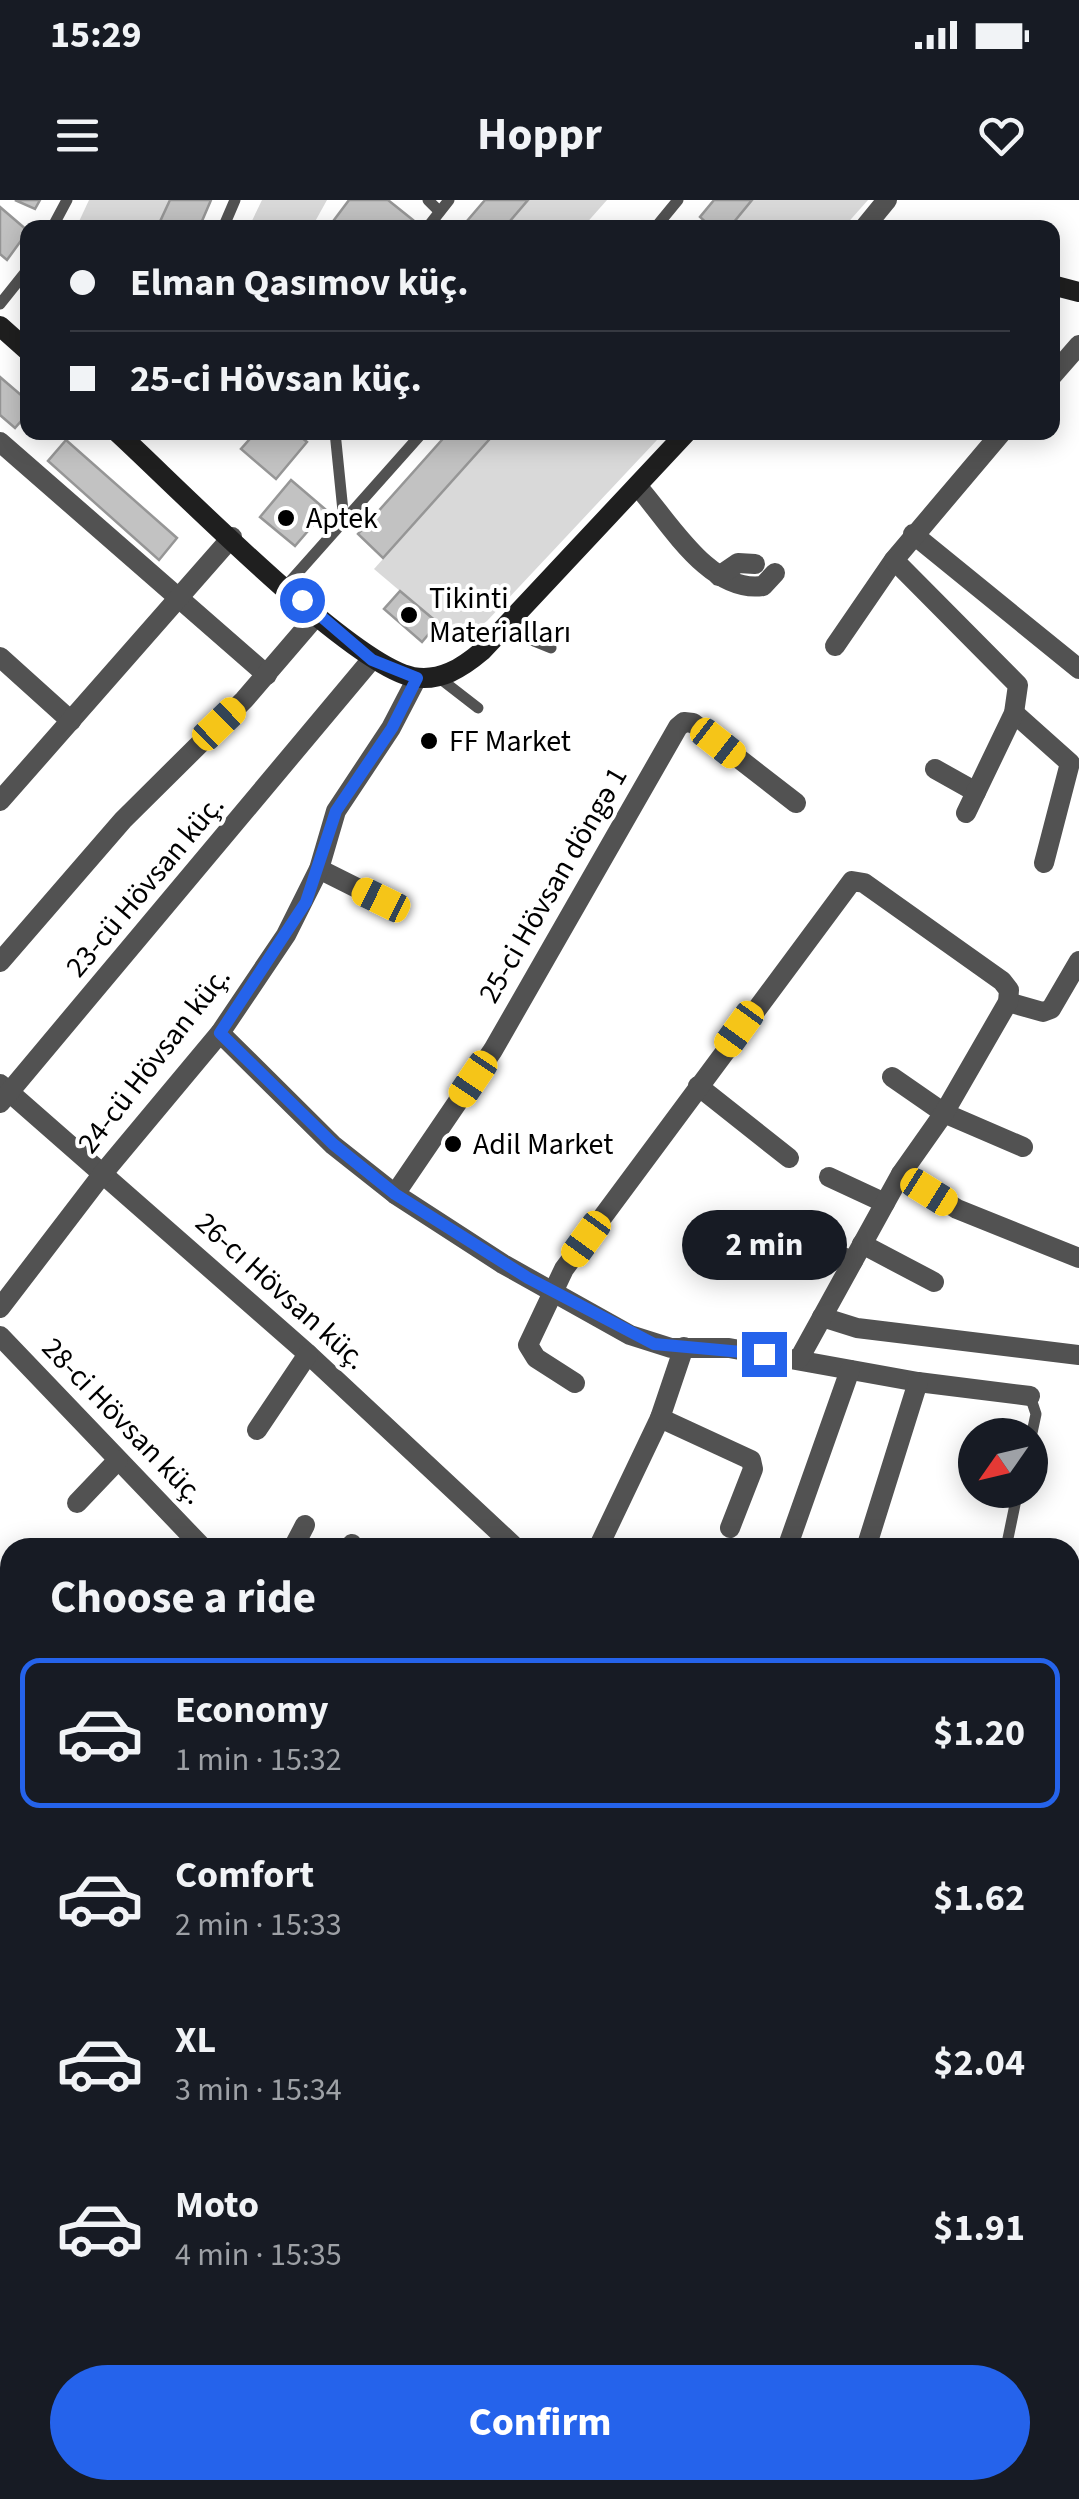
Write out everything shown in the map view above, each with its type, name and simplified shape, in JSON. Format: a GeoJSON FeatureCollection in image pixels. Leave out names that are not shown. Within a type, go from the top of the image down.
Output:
{"type":"FeatureCollection","features":[{"type":"Feature","properties":{"kind":"main road"},"geometry":{"type":"LineString","coordinates":[[0,326],[20,344]]}},
{"type":"Feature","properties":{"kind":"main road"},"geometry":{"type":"LineString","coordinates":[[126,440],[372,660],[428,677],[468,663],[504,629],[639,488],[677,440]]}},
{"type":"Feature","properties":{"kind":"street"},"geometry":{"type":"LineString","coordinates":[[871,220],[888,200]]}},
{"type":"Feature","properties":{"kind":"street"},"geometry":{"type":"LineString","coordinates":[[1060,367],[1079,345]]}},
{"type":"Feature","properties":{"kind":"street"},"geometry":{"type":"LineString","coordinates":[[836,646],[913,534],[995,440]]}},
{"type":"Feature","properties":{"kind":"street"},"geometry":{"type":"LineString","coordinates":[[0,442],[267,675]]}},
{"type":"Feature","properties":{"kind":"street"},"geometry":{"type":"LineString","coordinates":[[639,488],[719,576],[754,588],[763,586],[765,568]]}},
{"type":"Feature","properties":{"kind":"street"},"geometry":{"type":"LineString","coordinates":[[913,534],[1079,669]]}},
{"type":"Feature","properties":{"kind":"street"},"geometry":{"type":"LineString","coordinates":[[0,802],[232,537]]}},
{"type":"Feature","properties":{"kind":"street"},"geometry":{"type":"LineString","coordinates":[[894,560],[1018,685],[1014,713],[966,813]]}},
{"type":"Feature","properties":{"kind":"street"},"geometry":{"type":"LineString","coordinates":[[0,962],[123,820],[267,675],[318,615]]}},
{"type":"Feature","properties":{"kind":"street"},"geometry":{"type":"LineString","coordinates":[[0,657],[72,720]]}},
{"type":"Feature","properties":{"kind":"street","name":"23-cü Hövsan küç."},"geometry":{"type":"LineString","coordinates":[[3,1093],[372,660]]}},
{"type":"Feature","properties":{"kind":"street","name":"24-cü Hövsan küç."},"geometry":{"type":"LineString","coordinates":[[0,1308],[104,1172],[220,1033],[286,934],[320,870],[336,811],[428,677]]}},
{"type":"Feature","properties":{"kind":"street"},"geometry":{"type":"LineString","coordinates":[[1014,713],[1070,762],[1044,863]]}},
{"type":"Feature","properties":{"kind":"street","name":"25-ci Hövsan döngə 1"},"geometry":{"type":"LineString","coordinates":[[395,1194],[493,1050],[678,727],[684,722],[693,723],[796,803]]}},
{"type":"Feature","properties":{"kind":"street"},"geometry":{"type":"LineString","coordinates":[[935,769],[976,792]]}},
{"type":"Feature","properties":{"kind":"street"},"geometry":{"type":"LineString","coordinates":[[320,870],[381,900]]}},
{"type":"Feature","properties":{"kind":"street"},"geometry":{"type":"LineString","coordinates":[[575,1383],[529,1352],[564,1269],[852,882],[864,884],[1002,981],[1009,990],[1008,1002],[944,1113],[901,1174],[799,1359]]}},
{"type":"Feature","properties":{"kind":"street"},"geometry":{"type":"LineString","coordinates":[[1008,1002],[1043,1012],[1051,1009],[1079,961]]}},
{"type":"Feature","properties":{"kind":"street"},"geometry":{"type":"LineString","coordinates":[[220,1033],[333,1144],[395,1194],[552,1293],[630,1335],[654,1344],[799,1359],[918,1382],[1030,1396]]}},
{"type":"Feature","properties":{"kind":"street"},"geometry":{"type":"LineString","coordinates":[[892,1077],[944,1113],[1022,1147]]}},
{"type":"Feature","properties":{"kind":"street"},"geometry":{"type":"LineString","coordinates":[[698,1086],[788,1158]]}},
{"type":"Feature","properties":{"kind":"street","name":"26-cı Hövsan küç."},"geometry":{"type":"LineString","coordinates":[[3,1093],[104,1172],[308,1354],[499,1538]]}},
{"type":"Feature","properties":{"kind":"street"},"geometry":{"type":"LineString","coordinates":[[901,1174],[957,1209],[1079,1258]]}},
{"type":"Feature","properties":{"kind":"street"},"geometry":{"type":"LineString","coordinates":[[829,1177],[885,1204]]}},
{"type":"Feature","properties":{"kind":"street"},"geometry":{"type":"LineString","coordinates":[[760,1246],[791,1238],[858,1253],[934,1282]]}},
{"type":"Feature","properties":{"kind":"street"},"geometry":{"type":"LineString","coordinates":[[822,1317],[857,1328],[1079,1356]]}},
{"type":"Feature","properties":{"kind":"street","name":"28-ci Hövsan küç."},"geometry":{"type":"LineString","coordinates":[[0,1336],[193,1538]]}},
{"type":"Feature","properties":{"kind":"street"},"geometry":{"type":"LineString","coordinates":[[603,1538],[660,1418],[684,1347]]}},
{"type":"Feature","properties":{"kind":"street"},"geometry":{"type":"LineString","coordinates":[[257,1430],[308,1354]]}},
{"type":"Feature","properties":{"kind":"street"},"geometry":{"type":"LineString","coordinates":[[791,1538],[850,1370]]}},
{"type":"Feature","properties":{"kind":"street"},"geometry":{"type":"LineString","coordinates":[[869,1538],[918,1382]]}},
{"type":"Feature","properties":{"kind":"street"},"geometry":{"type":"LineString","coordinates":[[660,1418],[752,1460],[753,1469],[730,1528]]}},
{"type":"Feature","properties":{"kind":"street"},"geometry":{"type":"LineString","coordinates":[[77,1503],[118,1460]]}},
{"type":"Feature","properties":{"kind":"street"},"geometry":{"type":"LineString","coordinates":[[298,1538],[306,1525]]}},
{"type":"Feature","properties":{"kind":"lane"},"geometry":{"type":"LineString","coordinates":[[428,200],[439,211]]}},
{"type":"Feature","properties":{"kind":"lane"},"geometry":{"type":"LineString","coordinates":[[433,220],[449,200]]}},
{"type":"Feature","properties":{"kind":"lane"},"geometry":{"type":"LineString","coordinates":[[662,220],[678,200]]}},
{"type":"Feature","properties":{"kind":"lane"},"geometry":{"type":"LineString","coordinates":[[0,304],[20,279]]}},
{"type":"Feature","properties":{"kind":"lane"},"geometry":{"type":"LineString","coordinates":[[336,440],[344,521]]}},
{"type":"Feature","properties":{"kind":"lane"},"geometry":{"type":"LineString","coordinates":[[286,586],[416,440]]}},
{"type":"Feature","properties":{"kind":"lane"},"geometry":{"type":"LineString","coordinates":[[504,629],[551,648]]}},
{"type":"Feature","properties":{"kind":"lane"},"geometry":{"type":"LineString","coordinates":[[428,677],[478,708]]}},
{"type":"Feature","properties":{"kind":"lane"},"geometry":{"type":"LineString","coordinates":[[1030,1396],[1035,1418]]}},
{"type":"Feature","properties":{"kind":"lane"},"geometry":{"type":"LineString","coordinates":[[1008,1538],[1014,1508]]}},
{"type":"Feature","properties":{"kind":"shaded area"},"geometry":{"type":"Polygon","coordinates":[[[89,200],[170,200],[160,220],[80,220],[89,200]]]}},
{"type":"Feature","properties":{"kind":"shaded area"},"geometry":{"type":"Polygon","coordinates":[[[262,200],[327,200],[316,220],[252,220],[262,200]]]}},
{"type":"Feature","properties":{"kind":"shaded area"},"geometry":{"type":"Polygon","coordinates":[[[528,200],[607,200],[589,220],[511,220],[528,200]]]}},
{"type":"Feature","properties":{"kind":"shaded area"},"geometry":{"type":"Polygon","coordinates":[[[752,200],[868,200],[850,220],[736,220],[752,200]]]}},
{"type":"Feature","properties":{"kind":"shaded area"},"geometry":{"type":"Polygon","coordinates":[[[490,440],[657,440],[487,621],[459,641],[374,569],[490,440]]]}},
{"type":"Feature","properties":{"kind":"building"},"geometry":{"type":"Polygon","coordinates":[[[15,200],[40,200],[35,209],[15,200]]]}},
{"type":"Feature","properties":{"kind":"building"},"geometry":{"type":"Polygon","coordinates":[[[170,200],[211,200],[202,220],[161,220],[170,200]]]}},
{"type":"Feature","properties":{"kind":"building"},"geometry":{"type":"Polygon","coordinates":[[[349,200],[388,200],[413,220],[334,220],[349,200]]]}},
{"type":"Feature","properties":{"kind":"building"},"geometry":{"type":"Polygon","coordinates":[[[485,200],[528,200],[511,220],[468,220],[485,200]]]}},
{"type":"Feature","properties":{"kind":"building"},"geometry":{"type":"Polygon","coordinates":[[[714,200],[752,200],[736,220],[700,217],[714,200]]]}},
{"type":"Feature","properties":{"kind":"building"},"geometry":{"type":"Polygon","coordinates":[[[0,207],[20,224],[20,242],[7,260],[0,254],[0,207]]]}},
{"type":"Feature","properties":{"kind":"building"},"geometry":{"type":"Polygon","coordinates":[[[0,377],[20,394],[20,422],[15,428],[0,415],[0,377]]]}},
{"type":"Feature","properties":{"kind":"building"},"geometry":{"type":"Polygon","coordinates":[[[66,440],[177,538],[159,560],[48,461],[66,440]]]}},
{"type":"Feature","properties":{"kind":"building"},"geometry":{"type":"Polygon","coordinates":[[[249,440],[307,442],[276,479],[241,449],[249,440]]]}},
{"type":"Feature","properties":{"kind":"building"},"geometry":{"type":"Polygon","coordinates":[[[442,440],[489,440],[383,558],[358,534],[442,440]]]}},
{"type":"Feature","properties":{"kind":"building"},"geometry":{"type":"Polygon","coordinates":[[[291,480],[326,510],[295,546],[260,517],[291,480]]]}},
{"type":"Feature","properties":{"kind":"building"},"geometry":{"type":"Polygon","coordinates":[[[400,591],[438,623],[422,642],[384,609],[400,591]]]}},
{"type":"Feature","properties":{"kind":"place","name":"Aptek"},"geometry":{"type":"Point","coordinates":[286,518]}},
{"type":"Feature","properties":{"kind":"place","name":"Tikinti Materialları"},"geometry":{"type":"Point","coordinates":[409,615]}},
{"type":"Feature","properties":{"kind":"place","name":"FF Market"},"geometry":{"type":"Point","coordinates":[429,741]}},
{"type":"Feature","properties":{"kind":"place","name":"Adil Market"},"geometry":{"type":"Point","coordinates":[453,1144]}},
{"type":"Feature","properties":{"kind":"route"},"geometry":{"type":"LineString","coordinates":[[302,600],[372,660],[417,678],[392,728],[329,824],[320,870],[306,902],[220,1033],[333,1144],[395,1194],[587,1313],[630,1335],[670,1348],[701,1346],[764,1354]]}}]}
